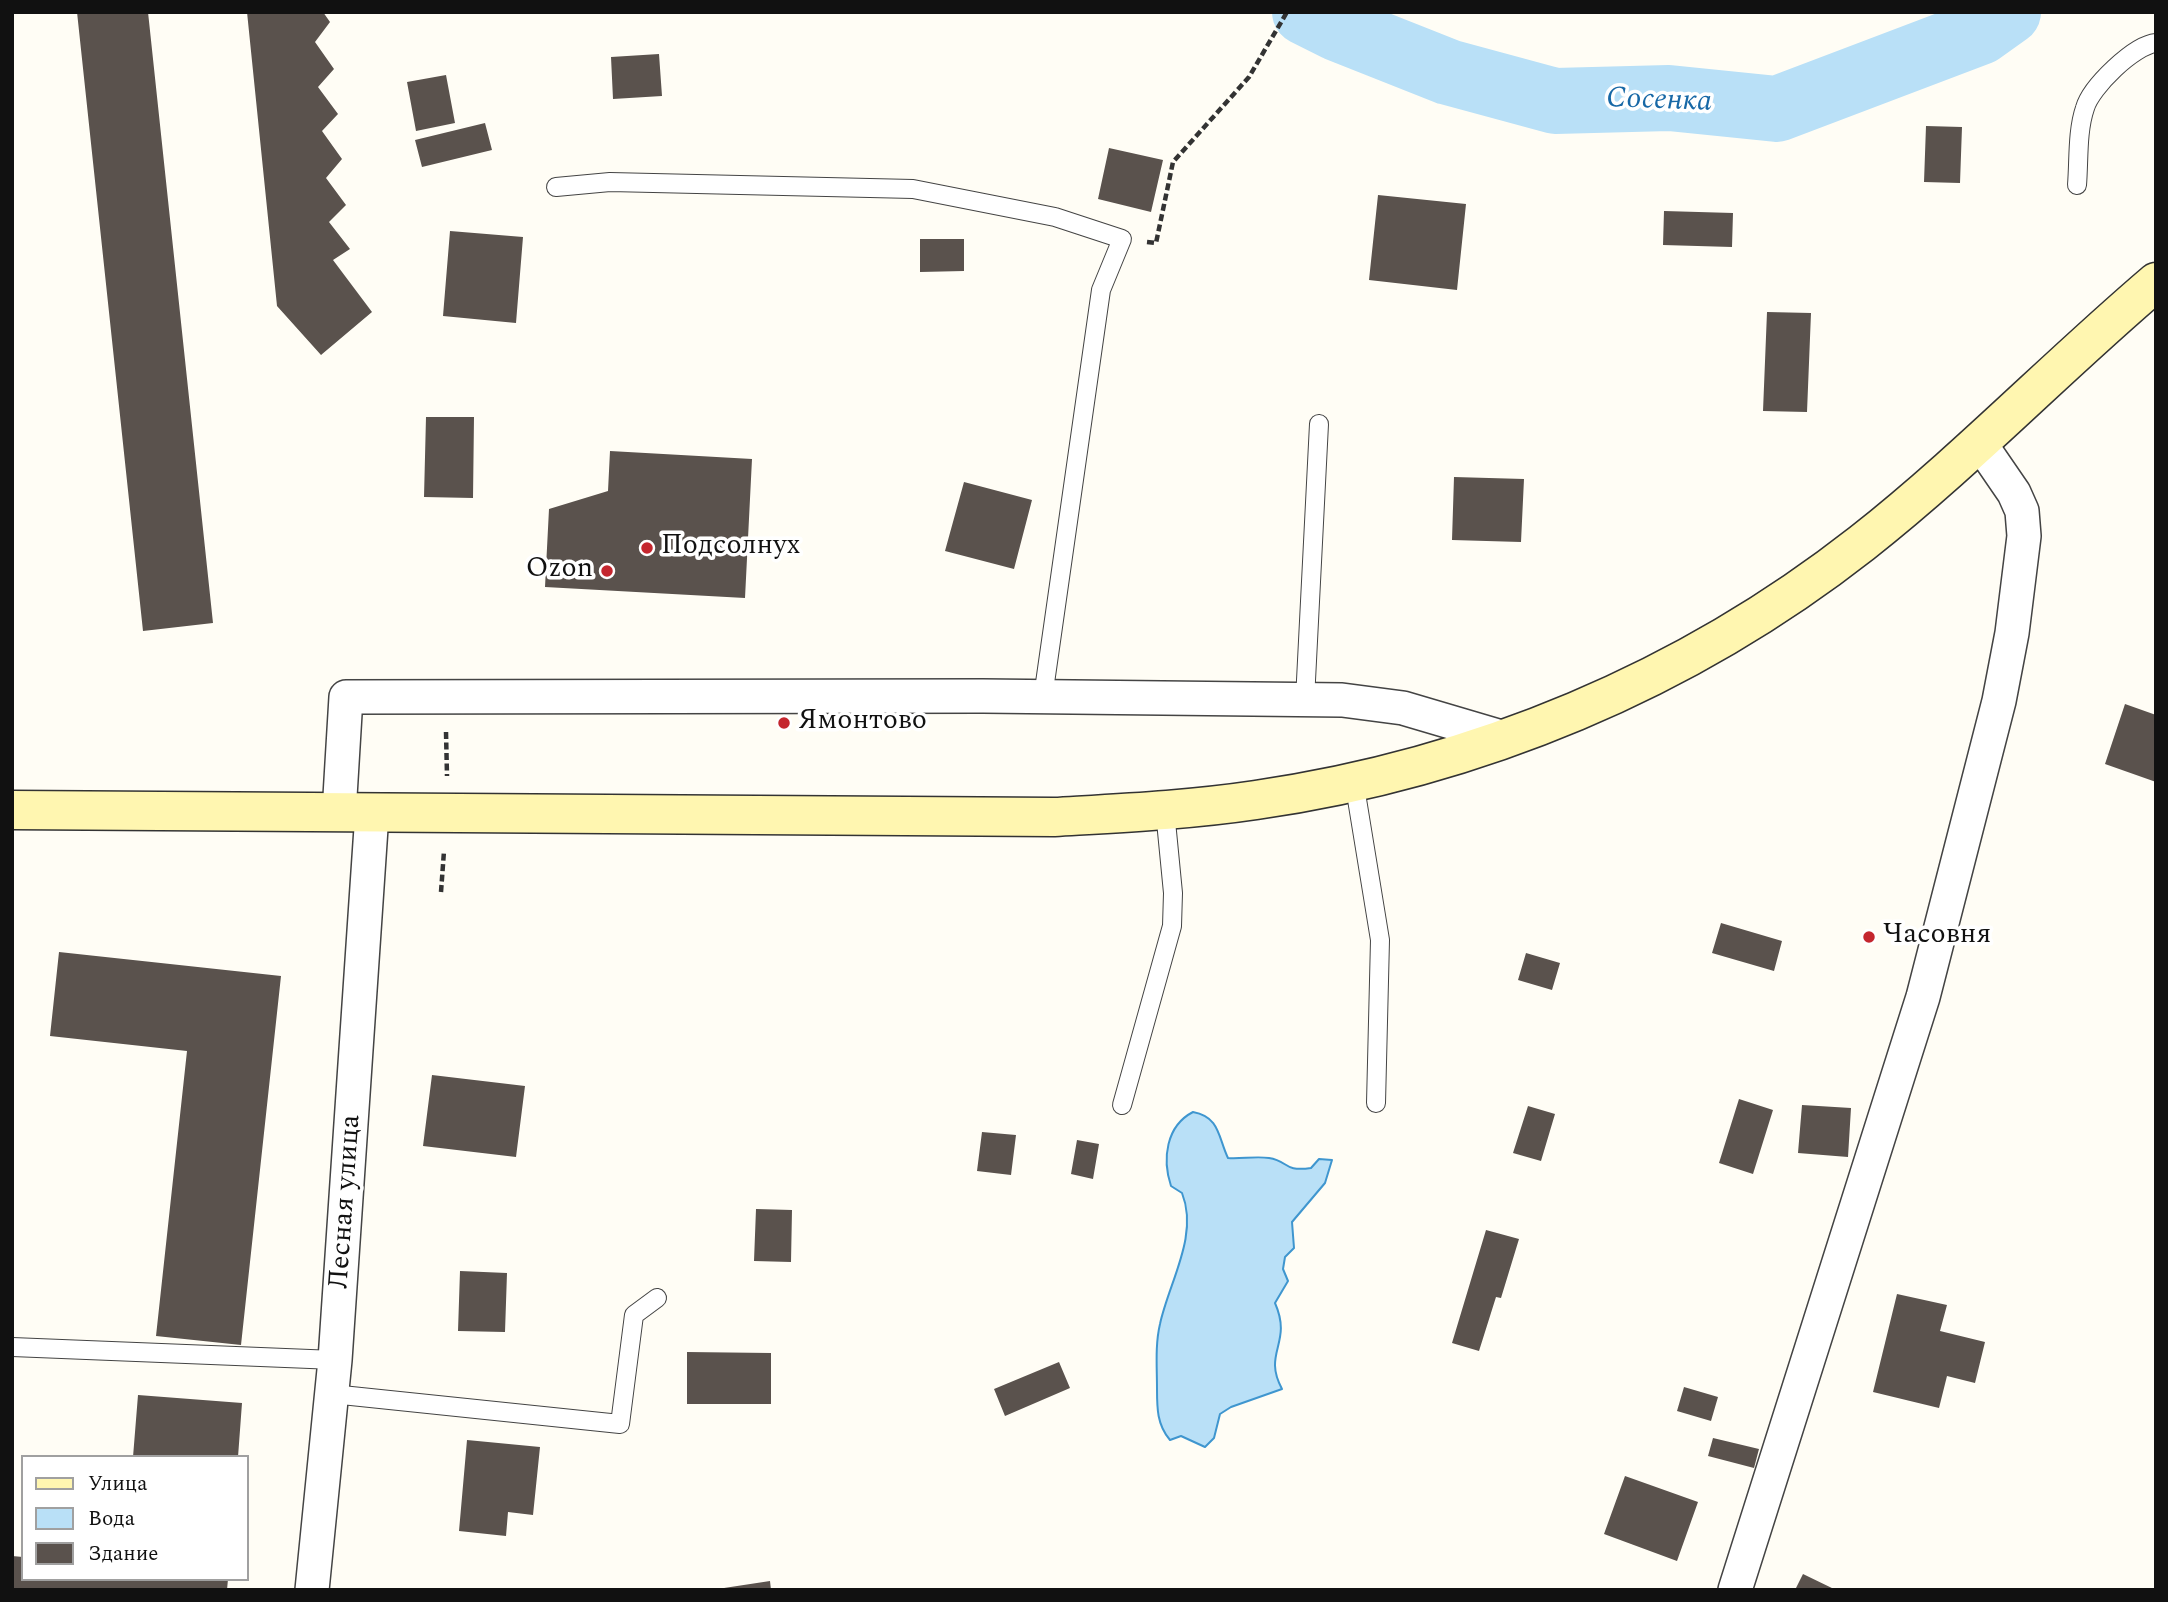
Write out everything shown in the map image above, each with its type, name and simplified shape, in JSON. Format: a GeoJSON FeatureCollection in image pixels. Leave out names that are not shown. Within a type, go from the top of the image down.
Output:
{"type":"FeatureCollection","features":[{"type":"Feature","properties":{"kind":"main road"},"geometry":{"type":"LineString","coordinates":[[12,810],[1054,817],[1165,811],[1258,800],[1354,781],[1508,739],[1589,707],[1723,639],[1862,543],[1979,442],[2156,282]]}},
{"type":"Feature","properties":{"kind":"street"},"geometry":{"type":"LineString","coordinates":[[1735,1590],[1923,997],[1999,701],[2012,633],[2024,536],[2022,511],[2014,493],[1979,442]]}},
{"type":"Feature","properties":{"kind":"street","name":"Лесная улица"},"geometry":{"type":"LineString","coordinates":[[312,1590],[335,1360],[355,813],[346,697],[1044,697]]}},
{"type":"Feature","properties":{"kind":"street"},"geometry":{"type":"LineString","coordinates":[[1044,697],[1342,700],[1403,708],[1508,739]]}},
{"type":"Feature","properties":{"kind":"lane"},"geometry":{"type":"LineString","coordinates":[[2077,185],[2084,109],[2091,94],[2139,47],[2156,43]]}},
{"type":"Feature","properties":{"kind":"lane"},"geometry":{"type":"LineString","coordinates":[[555,187],[610,182],[913,189],[1055,217],[1122,239],[1101,290],[1044,697]]}},
{"type":"Feature","properties":{"kind":"lane"},"geometry":{"type":"LineString","coordinates":[[1305,700],[1319,424]]}},
{"type":"Feature","properties":{"kind":"lane"},"geometry":{"type":"LineString","coordinates":[[1354,781],[1380,940],[1376,1103]]}},
{"type":"Feature","properties":{"kind":"lane"},"geometry":{"type":"LineString","coordinates":[[1122,1105],[1172,926],[1173,893],[1165,811]]}},
{"type":"Feature","properties":{"kind":"lane"},"geometry":{"type":"LineString","coordinates":[[332,1394],[620,1424],[634,1315],[657,1298]]}},
{"type":"Feature","properties":{"kind":"lane"},"geometry":{"type":"LineString","coordinates":[[12,1347],[335,1360]]}},
{"type":"Feature","properties":{"kind":"path"},"geometry":{"type":"LineString","coordinates":[[1122,239],[1156,243],[1173,162],[1249,77],[1287,12]]}},
{"type":"Feature","properties":{"kind":"water"},"geometry":{"type":"Polygon","coordinates":[[[1193,1112],[1213,1123],[1228,1158],[1269,1158],[1295,1169],[1311,1168],[1319,1159],[1332,1160],[1325,1183],[1292,1222],[1294,1248],[1285,1257],[1283,1269],[1288,1281],[1275,1303],[1281,1329],[1275,1366],[1282,1389],[1231,1407],[1220,1414],[1214,1438],[1205,1447],[1181,1436],[1170,1440],[1160,1422],[1157,1403],[1158,1332],[1181,1259],[1187,1226],[1182,1193],[1171,1186],[1168,1176],[1168,1144],[1177,1126],[1193,1112]]]}},
{"type":"Feature","properties":{"kind":"building"},"geometry":{"type":"Polygon","coordinates":[[[77,12],[148,12],[213,623],[143,631],[77,12]]]}},
{"type":"Feature","properties":{"kind":"building"},"geometry":{"type":"Polygon","coordinates":[[[247,12],[323,12],[330,22],[315,42],[334,69],[318,87],[338,114],[322,131],[342,159],[326,178],[346,205],[329,222],[350,249],[333,260],[372,312],[321,355],[277,306],[247,12]]]}},
{"type":"Feature","properties":{"kind":"building"},"geometry":{"type":"Polygon","coordinates":[[[659,54],[662,96],[613,99],[611,57],[659,54]]]}},
{"type":"Feature","properties":{"kind":"building"},"geometry":{"type":"Polygon","coordinates":[[[446,75],[455,123],[416,131],[407,82],[446,75]]]}},
{"type":"Feature","properties":{"kind":"building"},"geometry":{"type":"Polygon","coordinates":[[[485,123],[492,150],[422,167],[415,140],[485,123]]]}},
{"type":"Feature","properties":{"kind":"building"},"geometry":{"type":"Polygon","coordinates":[[[1926,126],[1962,127],[1960,183],[1924,182],[1926,126]]]}},
{"type":"Feature","properties":{"kind":"building"},"geometry":{"type":"Polygon","coordinates":[[[1109,148],[1163,160],[1151,212],[1098,199],[1109,148]]]}},
{"type":"Feature","properties":{"kind":"building"},"geometry":{"type":"Polygon","coordinates":[[[1378,195],[1466,204],[1457,290],[1369,280],[1378,195]]]}},
{"type":"Feature","properties":{"kind":"building"},"geometry":{"type":"Polygon","coordinates":[[[1664,211],[1733,213],[1732,247],[1663,245],[1664,211]]]}},
{"type":"Feature","properties":{"kind":"building"},"geometry":{"type":"Polygon","coordinates":[[[450,231],[523,237],[516,323],[443,316],[450,231]]]}},
{"type":"Feature","properties":{"kind":"building"},"geometry":{"type":"Polygon","coordinates":[[[920,239],[964,239],[964,271],[920,272],[920,239]]]}},
{"type":"Feature","properties":{"kind":"building"},"geometry":{"type":"Polygon","coordinates":[[[1767,312],[1811,313],[1807,412],[1763,411],[1767,312]]]}},
{"type":"Feature","properties":{"kind":"building"},"geometry":{"type":"Polygon","coordinates":[[[426,417],[474,417],[473,498],[424,497],[426,417]]]}},
{"type":"Feature","properties":{"kind":"building","name":"Подсолнух"},"geometry":{"type":"Polygon","coordinates":[[[610,451],[752,459],[745,598],[545,587],[549,509],[608,491],[610,451]]]}},
{"type":"Feature","properties":{"kind":"building"},"geometry":{"type":"Polygon","coordinates":[[[1454,477],[1524,479],[1521,542],[1452,540],[1454,477]]]}},
{"type":"Feature","properties":{"kind":"building"},"geometry":{"type":"Polygon","coordinates":[[[964,482],[1032,500],[1014,569],[945,551],[964,482]]]}},
{"type":"Feature","properties":{"kind":"building"},"geometry":{"type":"Polygon","coordinates":[[[2125,704],[2156,715],[2156,782],[2105,764],[2125,704]]]}},
{"type":"Feature","properties":{"kind":"building"},"geometry":{"type":"Polygon","coordinates":[[[1721,923],[1782,941],[1774,971],[1712,953],[1721,923]]]}},
{"type":"Feature","properties":{"kind":"building"},"geometry":{"type":"Polygon","coordinates":[[[59,952],[281,976],[241,1345],[156,1336],[187,1051],[50,1036],[59,952]]]}},
{"type":"Feature","properties":{"kind":"building"},"geometry":{"type":"Polygon","coordinates":[[[1526,953],[1560,963],[1552,990],[1518,980],[1526,953]]]}},
{"type":"Feature","properties":{"kind":"building"},"geometry":{"type":"Polygon","coordinates":[[[432,1075],[525,1086],[516,1157],[423,1146],[432,1075]]]}},
{"type":"Feature","properties":{"kind":"building"},"geometry":{"type":"Polygon","coordinates":[[[1739,1099],[1773,1110],[1753,1174],[1719,1163],[1739,1099]]]}},
{"type":"Feature","properties":{"kind":"building"},"geometry":{"type":"Polygon","coordinates":[[[1802,1105],[1851,1108],[1848,1157],[1798,1153],[1802,1105]]]}},
{"type":"Feature","properties":{"kind":"building"},"geometry":{"type":"Polygon","coordinates":[[[1528,1106],[1555,1114],[1541,1161],[1513,1153],[1528,1106]]]}},
{"type":"Feature","properties":{"kind":"building"},"geometry":{"type":"Polygon","coordinates":[[[982,1132],[1016,1135],[1011,1175],[977,1171],[982,1132]]]}},
{"type":"Feature","properties":{"kind":"building"},"geometry":{"type":"Polygon","coordinates":[[[1077,1140],[1099,1144],[1093,1179],[1071,1174],[1077,1140]]]}},
{"type":"Feature","properties":{"kind":"building"},"geometry":{"type":"Polygon","coordinates":[[[756,1209],[792,1210],[791,1262],[754,1261],[756,1209]]]}},
{"type":"Feature","properties":{"kind":"building"},"geometry":{"type":"Polygon","coordinates":[[[1486,1230],[1519,1239],[1501,1298],[1496,1297],[1479,1351],[1452,1343],[1486,1230]]]}},
{"type":"Feature","properties":{"kind":"building"},"geometry":{"type":"Polygon","coordinates":[[[460,1271],[507,1273],[505,1332],[458,1331],[460,1271]]]}},
{"type":"Feature","properties":{"kind":"building"},"geometry":{"type":"Polygon","coordinates":[[[1897,1294],[1947,1305],[1940,1331],[1985,1342],[1975,1383],[1947,1376],[1939,1408],[1873,1392],[1897,1294]]]}},
{"type":"Feature","properties":{"kind":"building"},"geometry":{"type":"Polygon","coordinates":[[[687,1352],[771,1353],[771,1404],[687,1404],[687,1352]]]}},
{"type":"Feature","properties":{"kind":"building"},"geometry":{"type":"Polygon","coordinates":[[[1059,1362],[1070,1388],[1005,1416],[994,1389],[1059,1362]]]}},
{"type":"Feature","properties":{"kind":"building"},"geometry":{"type":"Polygon","coordinates":[[[1684,1387],[1718,1397],[1711,1421],[1677,1411],[1684,1387]]]}},
{"type":"Feature","properties":{"kind":"building"},"geometry":{"type":"Polygon","coordinates":[[[138,1395],[242,1403],[238,1455],[133,1455],[138,1395]]]}},
{"type":"Feature","properties":{"kind":"building"},"geometry":{"type":"Polygon","coordinates":[[[1713,1438],[1759,1449],[1754,1468],[1708,1456],[1713,1438]]]}},
{"type":"Feature","properties":{"kind":"building"},"geometry":{"type":"Polygon","coordinates":[[[467,1440],[540,1447],[533,1515],[508,1512],[506,1536],[459,1531],[467,1440]]]}},
{"type":"Feature","properties":{"kind":"building"},"geometry":{"type":"Polygon","coordinates":[[[1625,1476],[1698,1502],[1677,1561],[1604,1534],[1625,1476]]]}},
{"type":"Feature","properties":{"kind":"building"},"geometry":{"type":"Polygon","coordinates":[[[12,1556],[21,1557],[21,1581],[228,1581],[227,1590],[12,1590],[12,1556]]]}},
{"type":"Feature","properties":{"kind":"building"},"geometry":{"type":"Polygon","coordinates":[[[1803,1574],[1836,1590],[1795,1590],[1803,1574]]]}},
{"type":"Feature","properties":{"kind":"building"},"geometry":{"type":"Polygon","coordinates":[[[770,1581],[771,1590],[724,1590],[724,1588],[770,1581]]]}},
{"type":"Feature","properties":{"kind":"waterway","name":"Сосенка"},"geometry":{"type":"LineString","coordinates":[[1305,12],[1337,28],[1448,72],[1555,101],[1669,98],[1777,109],[1980,32],[2008,12]]}},
{"type":"Feature","properties":{"kind":"place","name":"Подсолнух"},"geometry":{"type":"Point","coordinates":[647,548]}},
{"type":"Feature","properties":{"kind":"place","name":"Ozon"},"geometry":{"type":"Point","coordinates":[607,571]}},
{"type":"Feature","properties":{"kind":"place","name":"Ямонтово"},"geometry":{"type":"Point","coordinates":[784,723]}},
{"type":"Feature","properties":{"kind":"place","name":"Часовня"},"geometry":{"type":"Point","coordinates":[1869,937]}}]}
